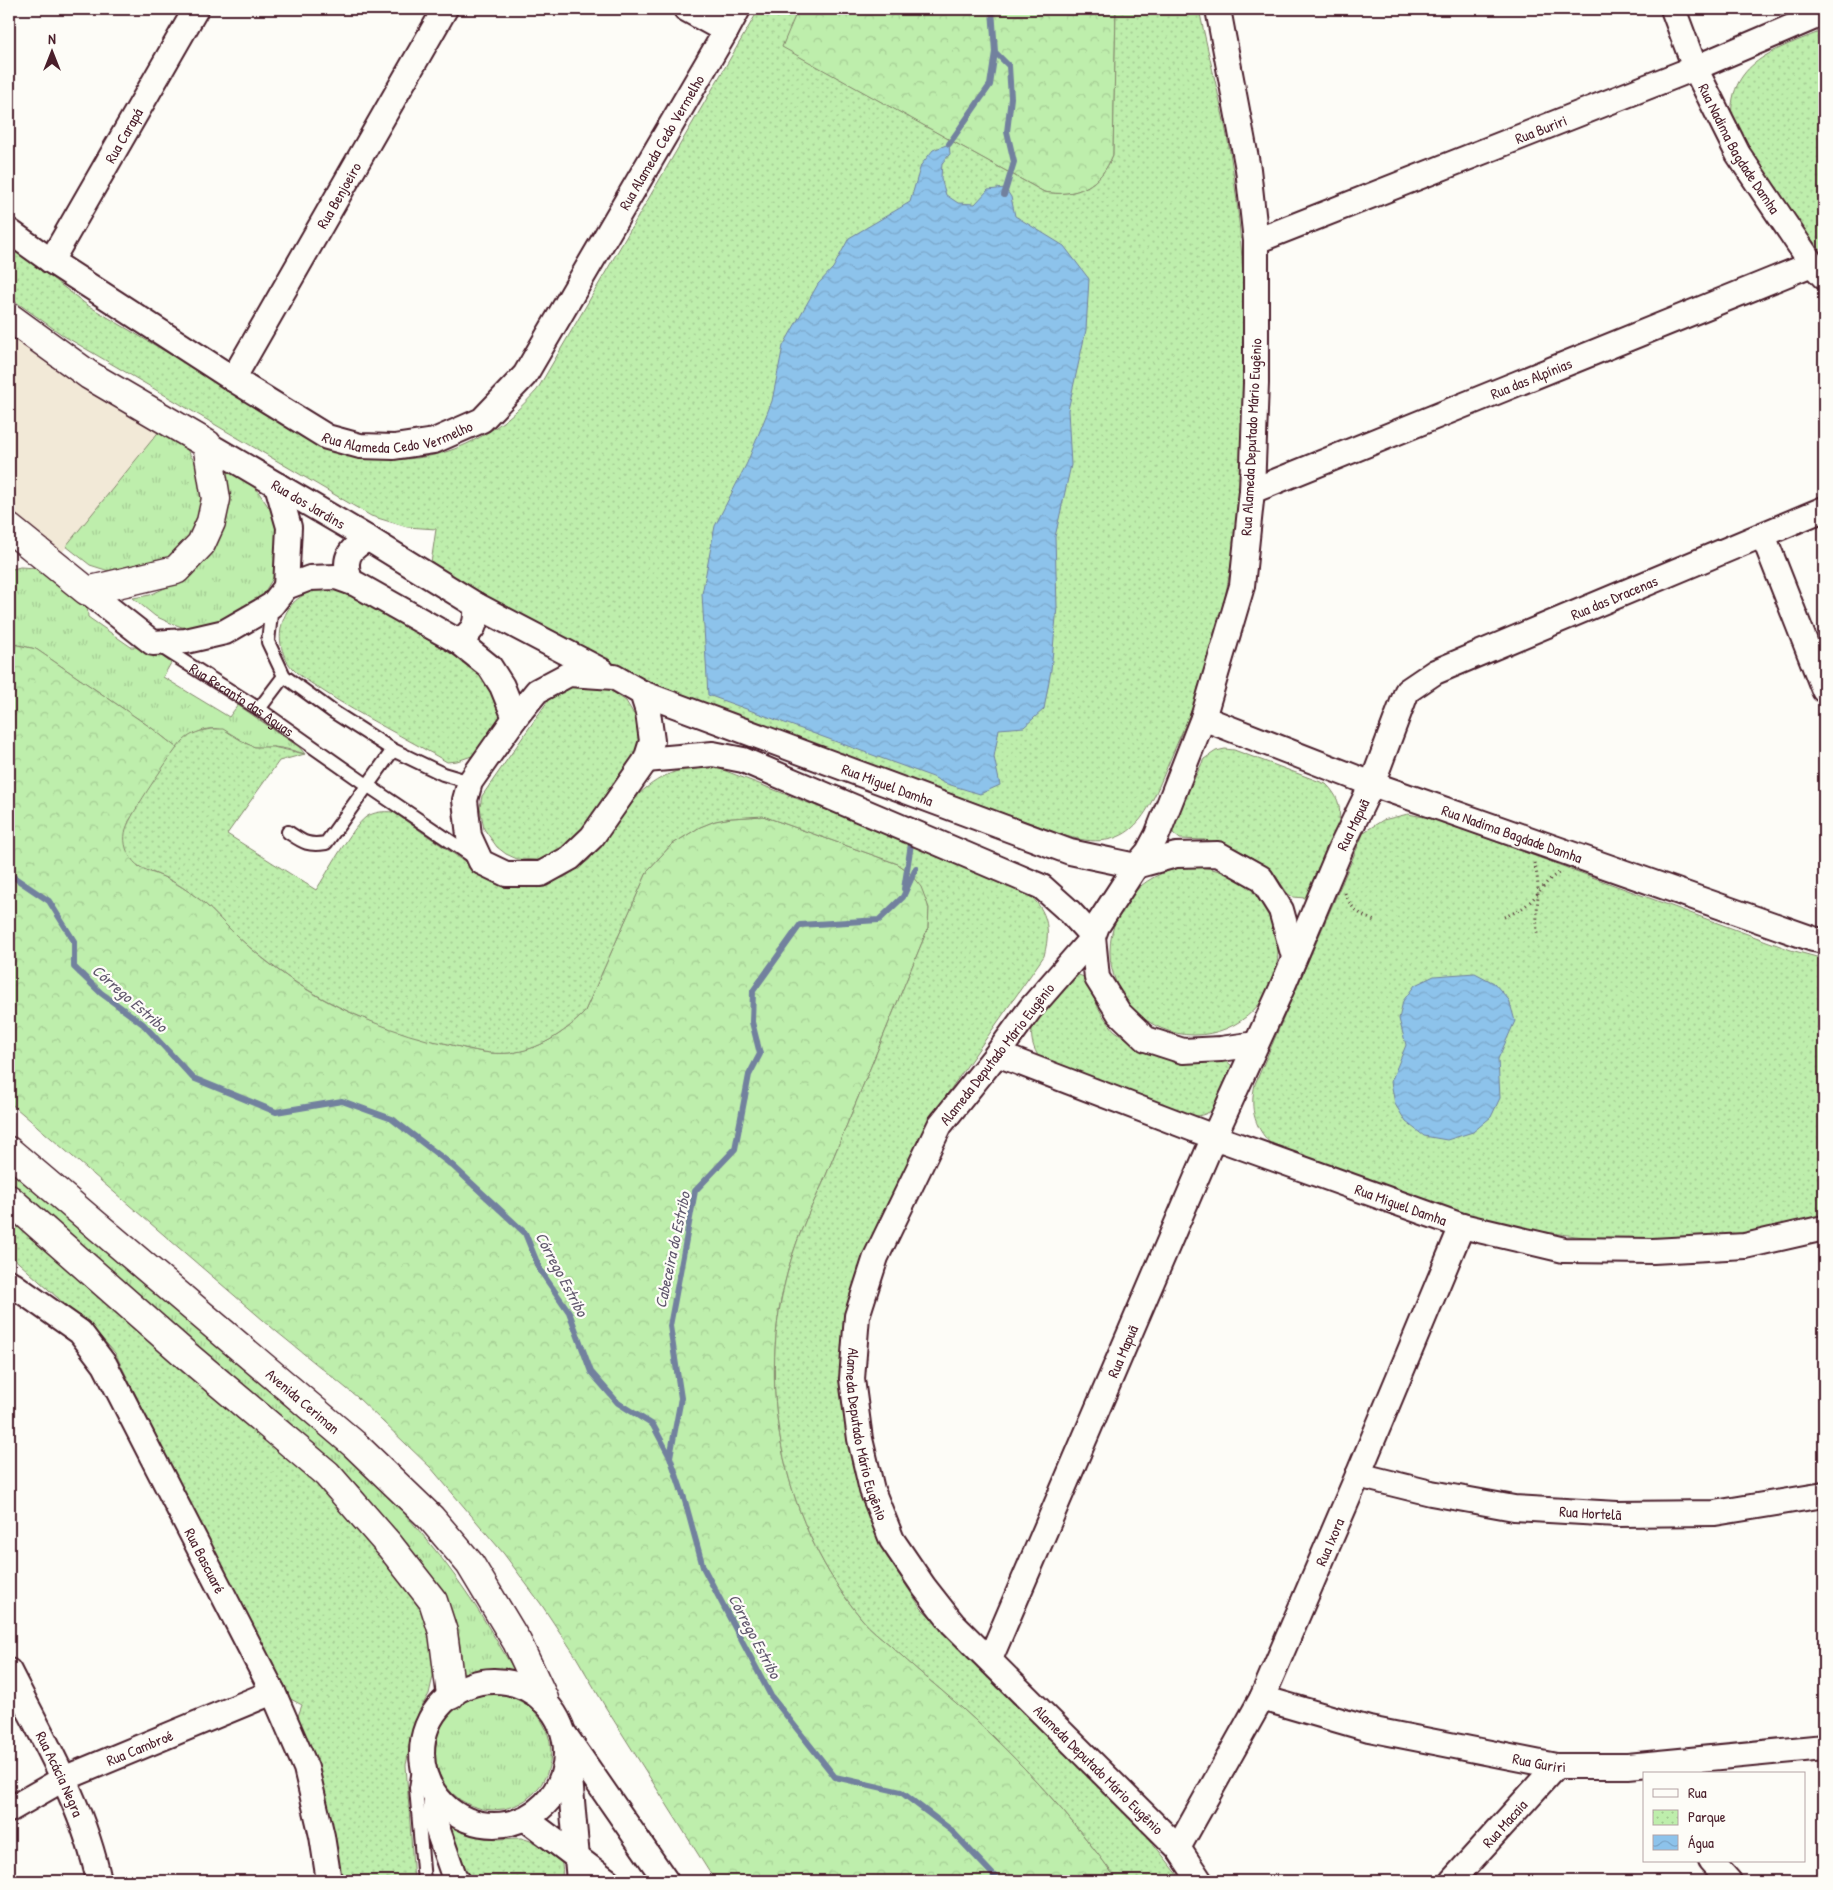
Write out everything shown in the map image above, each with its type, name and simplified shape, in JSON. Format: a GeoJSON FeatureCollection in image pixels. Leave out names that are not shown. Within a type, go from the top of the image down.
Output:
{"type":"FeatureCollection","features":[{"type":"Feature","properties":{"kind":"street","name":"Rua Carapá"},"geometry":{"type":"LineString","coordinates":[[51,261],[196,9]]}},
{"type":"Feature","properties":{"kind":"street","name":"Rua Benjoeiro"},"geometry":{"type":"LineString","coordinates":[[233,380],[445,9]]}},
{"type":"Feature","properties":{"kind":"street"},"geometry":{"type":"LineString","coordinates":[[686,9],[726,31]]}},
{"type":"Feature","properties":{"kind":"street","name":"Rua Alameda Cedo Vermelho"},"geometry":{"type":"LineString","coordinates":[[9,231],[51,261],[233,380],[327,437],[360,446],[394,447],[434,441],[482,420],[525,375],[738,9]]}},
{"type":"Feature","properties":{"kind":"street","name":"Rua Alameda Deputado Mário Eugênio"},"geometry":{"type":"LineString","coordinates":[[1142,859],[1157,835],[1203,718],[1242,586],[1252,491],[1256,383],[1256,241],[1248,169],[1218,9]]}},
{"type":"Feature","properties":{"kind":"street","name":"Rua Nadima Bagdade Damha"},"geometry":{"type":"LineString","coordinates":[[1674,9],[1695,68],[1738,154],[1818,271]]}},
{"type":"Feature","properties":{"kind":"street","name":"Rua Buriri"},"geometry":{"type":"LineString","coordinates":[[1256,241],[1695,68],[1824,13]]}},
{"type":"Feature","properties":{"kind":"street","name":"Rua das Alpínias"},"geometry":{"type":"LineString","coordinates":[[1252,491],[1818,271]]}},
{"type":"Feature","properties":{"kind":"street","name":"Rua dos Jardins"},"geometry":{"type":"LineString","coordinates":[[9,317],[89,375],[369,538],[476,605],[575,659],[614,677]]}},
{"type":"Feature","properties":{"kind":"street"},"geometry":{"type":"LineString","coordinates":[[87,591],[176,570],[201,544],[211,522],[216,499],[207,444]]}},
{"type":"Feature","properties":{"kind":"street"},"geometry":{"type":"LineString","coordinates":[[277,485],[289,527],[279,596]]}},
{"type":"Feature","properties":{"kind":"street","name":"Rua das Dracenas"},"geometry":{"type":"LineString","coordinates":[[1407,691],[1435,672],[1824,509]]}},
{"type":"Feature","properties":{"kind":"street","name":"Rua Recanto das Águas"},"geometry":{"type":"LineString","coordinates":[[9,528],[154,643]]}},
{"type":"Feature","properties":{"kind":"street"},"geometry":{"type":"LineString","coordinates":[[1762,535],[1824,690]]}},
{"type":"Feature","properties":{"kind":"street"},"geometry":{"type":"LineString","coordinates":[[351,582],[347,572],[347,556],[356,545],[369,538]]}},
{"type":"Feature","properties":{"kind":"street"},"geometry":{"type":"LineString","coordinates":[[154,643],[186,641],[225,632],[310,578],[336,577],[351,582],[459,642],[490,667],[502,686],[515,718]]}},
{"type":"Feature","properties":{"kind":"street"},"geometry":{"type":"LineString","coordinates":[[459,642],[475,627],[476,605]]}},
{"type":"Feature","properties":{"kind":"street"},"geometry":{"type":"LineString","coordinates":[[614,677],[569,674],[537,691],[515,718],[470,782],[466,800],[469,836],[481,862],[506,874],[541,874],[570,858],[592,837],[646,760],[652,741],[648,712],[642,694]]}},
{"type":"Feature","properties":{"kind":"street","name":"Rua Miguel Damha"},"geometry":{"type":"LineString","coordinates":[[614,677],[642,694],[1070,852],[1142,859]]}},
{"type":"Feature","properties":{"kind":"street","name":"Rua Mapuã"},"geometry":{"type":"LineString","coordinates":[[990,1659],[1214,1137],[1330,874],[1372,784],[1407,691]]}},
{"type":"Feature","properties":{"kind":"street","name":"Rua Nadima Bagdade Damha"},"geometry":{"type":"LineString","coordinates":[[1203,718],[1372,784],[1813,939],[1824,941]]}},
{"type":"Feature","properties":{"kind":"street","name":"Rua Miguel Damha"},"geometry":{"type":"LineString","coordinates":[[646,760],[713,754],[743,760],[1042,887],[1070,912],[1093,937]]}},
{"type":"Feature","properties":{"kind":"street"},"geometry":{"type":"LineString","coordinates":[[1142,859],[1176,854],[1218,854],[1261,878],[1281,910],[1294,957]]}},
{"type":"Feature","properties":{"kind":"street","name":"Alameda Deputado Mário Eugênio"},"geometry":{"type":"LineString","coordinates":[[1142,859],[1106,911],[1093,937],[1030,1009],[997,1054],[940,1125],[876,1257],[857,1316],[852,1379],[860,1439],[872,1490],[892,1540],[924,1587],[954,1624],[1178,1848],[1200,1881]]}},
{"type":"Feature","properties":{"kind":"street"},"geometry":{"type":"LineString","coordinates":[[1093,937],[1097,978],[1119,1012],[1146,1039],[1183,1051],[1221,1049],[1256,1044]]}},
{"type":"Feature","properties":{"kind":"street","name":"Rua Miguel Damha"},"geometry":{"type":"LineString","coordinates":[[997,1054],[1214,1137],[1462,1226],[1564,1250],[1653,1251],[1745,1246],[1824,1228]]}},
{"type":"Feature","properties":{"kind":"street","name":"Avenida Ceriman"},"geometry":{"type":"LineString","coordinates":[[9,1151],[354,1444],[431,1518],[470,1564],[518,1642],[544,1699]]}},
{"type":"Feature","properties":{"kind":"street"},"geometry":{"type":"LineString","coordinates":[[9,1199],[186,1355],[327,1474],[390,1546],[432,1601],[444,1640],[451,1695]]}},
{"type":"Feature","properties":{"kind":"street","name":"Rua Ixora"},"geometry":{"type":"LineString","coordinates":[[1178,1848],[1262,1698],[1462,1226]]}},
{"type":"Feature","properties":{"kind":"street","name":"Rua Bascuaré"},"geometry":{"type":"LineString","coordinates":[[9,1282],[80,1332],[105,1365],[273,1692],[306,1768],[322,1836],[329,1881]]}},
{"type":"Feature","properties":{"kind":"street","name":"Rua Hortelã"},"geometry":{"type":"LineString","coordinates":[[1358,1474],[1431,1493],[1514,1508],[1616,1514],[1715,1513],[1824,1495]]}},
{"type":"Feature","properties":{"kind":"street","name":"Rua Acácia Negra"},"geometry":{"type":"LineString","coordinates":[[9,1671],[63,1779],[94,1855],[99,1881]]}},
{"type":"Feature","properties":{"kind":"street"},"geometry":{"type":"LineString","coordinates":[[566,1742],[564,1778],[549,1802],[526,1819],[502,1826],[477,1824],[454,1814],[436,1797],[425,1778],[421,1757],[424,1734],[434,1712],[451,1695],[473,1684],[498,1680],[522,1686],[544,1699],[557,1715],[566,1742],[579,1881]]}},
{"type":"Feature","properties":{"kind":"street","name":"Rua Cambroé"},"geometry":{"type":"LineString","coordinates":[[9,1810],[63,1779],[273,1692]]}},
{"type":"Feature","properties":{"kind":"street","name":"Rua Guriri"},"geometry":{"type":"LineString","coordinates":[[1262,1698],[1369,1729],[1556,1766],[1628,1766],[1824,1747]]}},
{"type":"Feature","properties":{"kind":"street"},"geometry":{"type":"LineString","coordinates":[[566,1742],[666,1881]]}},
{"type":"Feature","properties":{"kind":"street","name":"Rua Macaia"},"geometry":{"type":"LineString","coordinates":[[1452,1881],[1556,1766]]}},
{"type":"Feature","properties":{"kind":"street"},"geometry":{"type":"LineString","coordinates":[[1628,1766],[1643,1784]]}},
{"type":"Feature","properties":{"kind":"street"},"geometry":{"type":"LineString","coordinates":[[436,1797],[435,1822],[455,1879],[458,1881]]}},
{"type":"Feature","properties":{"kind":"street"},"geometry":{"type":"LineString","coordinates":[[526,1819],[608,1881]]}},
{"type":"Feature","properties":{"kind":"street"},"geometry":{"type":"LineString","coordinates":[[1712,1862],[1729,1881]]}},
{"type":"Feature","properties":{"kind":"lane"},"geometry":{"type":"LineString","coordinates":[[279,596],[268,642],[284,676],[332,711],[393,750],[442,774],[470,782]]}},
{"type":"Feature","properties":{"kind":"lane","name":"Rua Recanto das Águas"},"geometry":{"type":"LineString","coordinates":[[154,643],[259,709],[481,862]]}},
{"type":"Feature","properties":{"kind":"lane"},"geometry":{"type":"LineString","coordinates":[[259,709],[284,676]]}},
{"type":"Feature","properties":{"kind":"lane"},"geometry":{"type":"LineString","coordinates":[[288,832],[303,842],[313,845],[326,842],[393,750]]}},
{"type":"Feature","properties":{"kind":"lane"},"geometry":{"type":"LineString","coordinates":[[421,1757],[416,1788],[424,1881]]}},
{"type":"Feature","properties":{"kind":"path"},"geometry":{"type":"LineString","coordinates":[[1330,874],[1343,879],[1346,896],[1356,911],[1365,918],[1375,921]]}},
{"type":"Feature","properties":{"kind":"path"},"geometry":{"type":"LineString","coordinates":[[1504,917],[1522,909],[1539,890],[1536,906],[1537,934]]}},
{"type":"Feature","properties":{"kind":"shaded area"},"geometry":{"type":"Polygon","coordinates":[[[9,317],[161,429],[53,564],[9,528],[9,317]]]}},
{"type":"Feature","properties":{"kind":"green space"},"geometry":{"type":"Polygon","coordinates":[[[759,9],[798,9],[782,47],[1044,192],[1067,193],[1077,191],[1094,182],[1108,166],[1113,155],[1116,9],[1199,9],[1230,150],[1240,228],[1245,342],[1240,496],[1234,549],[1224,601],[1204,677],[1157,791],[1138,822],[1125,833],[1110,839],[1090,841],[1066,836],[685,696],[581,650],[501,608],[431,563],[436,529],[407,527],[371,516],[64,336],[9,297],[9,245],[87,305],[328,448],[358,456],[387,459],[415,458],[442,453],[467,444],[491,430],[515,412],[537,390],[759,9]]]}},
{"type":"Feature","properties":{"kind":"green space"},"geometry":{"type":"Polygon","coordinates":[[[798,9],[1116,9],[1113,155],[1108,166],[1094,182],[1077,191],[1067,193],[1044,192],[781,47],[798,9]]]}},
{"type":"Feature","properties":{"kind":"green space"},"geometry":{"type":"Polygon","coordinates":[[[1824,30],[1824,254],[1779,201],[1732,124],[1732,103],[1737,86],[1746,72],[1758,61],[1789,44],[1824,30]]]}},
{"type":"Feature","properties":{"kind":"green space"},"geometry":{"type":"Polygon","coordinates":[[[161,429],[183,443],[197,466],[201,479],[203,506],[194,532],[167,561],[115,573],[90,565],[66,546],[161,429]]]}},
{"type":"Feature","properties":{"kind":"green space"},"geometry":{"type":"Polygon","coordinates":[[[225,470],[246,480],[257,490],[274,515],[278,529],[276,573],[261,598],[239,617],[197,628],[182,627],[155,616],[133,598],[150,595],[180,581],[225,470]]]}},
{"type":"Feature","properties":{"kind":"green space"},"geometry":{"type":"Polygon","coordinates":[[[20,567],[37,568],[87,601],[88,617],[131,647],[150,647],[171,663],[163,677],[229,717],[238,705],[299,747],[305,754],[278,747],[255,747],[218,729],[205,730],[192,735],[177,748],[153,729],[36,649],[9,643],[9,570],[20,567]]]}},
{"type":"Feature","properties":{"kind":"green space"},"geometry":{"type":"Polygon","coordinates":[[[337,588],[349,592],[483,673],[501,709],[500,719],[478,754],[457,761],[447,762],[338,701],[292,668],[282,651],[280,638],[284,618],[287,611],[300,597],[312,591],[337,588]]]}},
{"type":"Feature","properties":{"kind":"green space"},"geometry":{"type":"Polygon","coordinates":[[[9,643],[36,649],[153,729],[177,748],[129,821],[126,831],[138,866],[168,879],[195,896],[261,957],[309,991],[349,1012],[369,1020],[433,1040],[482,1052],[508,1053],[540,1045],[568,1028],[584,1013],[648,870],[671,845],[700,827],[715,821],[763,816],[898,864],[908,871],[922,887],[929,908],[928,928],[822,1185],[801,1230],[786,1278],[777,1322],[774,1368],[777,1413],[784,1458],[796,1501],[813,1543],[835,1582],[862,1619],[1005,1748],[1064,1812],[1118,1881],[715,1881],[606,1708],[575,1655],[541,1604],[504,1554],[431,1468],[357,1397],[277,1332],[9,1102],[9,643]]]}},
{"type":"Feature","properties":{"kind":"green space"},"geometry":{"type":"Polygon","coordinates":[[[573,685],[607,688],[626,701],[638,721],[640,744],[638,755],[569,845],[550,858],[539,860],[517,859],[497,847],[484,829],[480,807],[482,796],[552,695],[573,685]]]}},
{"type":"Feature","properties":{"kind":"green space"},"geometry":{"type":"Polygon","coordinates":[[[211,729],[223,729],[255,747],[273,747],[305,754],[279,761],[227,834],[316,890],[360,822],[366,817],[379,812],[393,812],[480,872],[507,884],[537,886],[565,877],[589,860],[639,794],[648,787],[666,775],[685,769],[707,767],[718,768],[1017,884],[1034,899],[1047,923],[1047,944],[1044,956],[936,1110],[865,1262],[849,1445],[856,1476],[875,1531],[888,1558],[921,1608],[1124,1807],[1183,1881],[1118,1881],[1064,1812],[1005,1748],[865,1623],[835,1582],[813,1543],[796,1501],[784,1457],[777,1413],[774,1368],[777,1322],[786,1278],[801,1230],[822,1185],[928,928],[929,908],[921,887],[908,871],[898,864],[763,816],[731,818],[715,821],[700,827],[671,845],[648,870],[584,1013],[568,1028],[540,1045],[509,1053],[489,1053],[409,1035],[355,1015],[321,998],[262,958],[201,900],[182,887],[144,869],[134,862],[127,852],[125,844],[126,829],[143,797],[184,740],[196,733],[211,729]]]}},
{"type":"Feature","properties":{"kind":"green space"},"geometry":{"type":"Polygon","coordinates":[[[1234,750],[1326,784],[1333,792],[1339,808],[1338,825],[1313,892],[1305,898],[1293,897],[1288,894],[1275,875],[1263,864],[1235,848],[1205,840],[1180,839],[1173,833],[1173,822],[1204,759],[1216,751],[1234,750]]]}},
{"type":"Feature","properties":{"kind":"green space"},"geometry":{"type":"Polygon","coordinates":[[[1408,814],[1434,819],[1791,950],[1824,959],[1824,1217],[1748,1233],[1701,1239],[1625,1239],[1550,1233],[1472,1215],[1274,1147],[1262,1133],[1255,1118],[1253,1093],[1255,1084],[1364,832],[1383,820],[1408,814]]]}},
{"type":"Feature","properties":{"kind":"green space"},"geometry":{"type":"Polygon","coordinates":[[[1202,867],[1226,873],[1254,891],[1264,904],[1275,926],[1278,951],[1275,976],[1264,998],[1254,1011],[1241,1021],[1219,1032],[1186,1035],[1169,1032],[1154,1025],[1140,1016],[1129,1005],[1113,976],[1110,943],[1113,926],[1120,911],[1129,897],[1140,886],[1169,870],[1202,867]]]}},
{"type":"Feature","properties":{"kind":"green space"},"geometry":{"type":"Polygon","coordinates":[[[1076,974],[1087,980],[1103,1016],[1114,1030],[1142,1050],[1159,1057],[1177,1061],[1224,1059],[1232,1066],[1233,1071],[1218,1104],[1206,1114],[1186,1116],[1042,1062],[1034,1046],[1032,1029],[1054,995],[1069,978],[1076,974]]]}},
{"type":"Feature","properties":{"kind":"green space"},"geometry":{"type":"Polygon","coordinates":[[[9,1162],[361,1467],[411,1521],[442,1559],[471,1599],[515,1671],[486,1670],[461,1675],[460,1643],[447,1605],[359,1487],[330,1459],[134,1294],[9,1183],[9,1162]]]}},
{"type":"Feature","properties":{"kind":"green space"},"geometry":{"type":"Polygon","coordinates":[[[9,1214],[323,1484],[350,1514],[425,1615],[430,1629],[434,1657],[433,1676],[429,1694],[419,1711],[413,1730],[406,1765],[414,1881],[338,1881],[297,1719],[302,1705],[285,1696],[115,1353],[99,1335],[9,1254],[9,1214]]]}},
{"type":"Feature","properties":{"kind":"green space"},"geometry":{"type":"Polygon","coordinates":[[[493,1694],[515,1699],[534,1711],[546,1730],[551,1752],[546,1774],[534,1793],[515,1805],[493,1810],[471,1805],[452,1793],[440,1774],[435,1752],[440,1730],[452,1711],[471,1699],[493,1694]]]}},
{"type":"Feature","properties":{"kind":"green space"},"geometry":{"type":"Polygon","coordinates":[[[444,1820],[460,1829],[478,1835],[498,1839],[521,1838],[548,1848],[561,1860],[561,1881],[473,1881],[464,1872],[444,1820]]]}},
{"type":"Feature","properties":{"kind":"water"},"geometry":{"type":"Polygon","coordinates":[[[949,144],[950,154],[942,163],[941,178],[946,195],[958,203],[975,204],[988,190],[1005,188],[1011,197],[1015,216],[1064,246],[1089,279],[1086,330],[1068,410],[1071,465],[1055,537],[1057,607],[1051,670],[1044,709],[1024,727],[999,729],[994,757],[1000,785],[980,794],[944,783],[933,777],[708,695],[702,594],[715,526],[747,463],[772,401],[783,346],[818,284],[833,268],[849,238],[910,202],[921,165],[933,150],[949,144]]]}},
{"type":"Feature","properties":{"kind":"water"},"geometry":{"type":"Polygon","coordinates":[[[1475,973],[1494,983],[1509,1000],[1515,1021],[1498,1059],[1500,1098],[1491,1117],[1473,1132],[1447,1140],[1424,1136],[1406,1122],[1395,1104],[1391,1082],[1406,1045],[1399,1019],[1403,1001],[1415,985],[1434,976],[1475,973]]]}},
{"type":"Feature","properties":{"kind":"waterway"},"geometry":{"type":"LineString","coordinates":[[949,144],[990,85],[995,52],[992,9]]}},
{"type":"Feature","properties":{"kind":"waterway"},"geometry":{"type":"LineString","coordinates":[[995,52],[1009,66],[1011,98],[1007,132],[1014,162],[1004,195]]}},
{"type":"Feature","properties":{"kind":"waterway"},"geometry":{"type":"LineString","coordinates":[[904,889],[911,844]]}},
{"type":"Feature","properties":{"kind":"waterway","name":"Cabeceira do Estribo"},"geometry":{"type":"LineString","coordinates":[[670,1457],[681,1398],[670,1326],[695,1191],[735,1149],[749,1075],[760,1054],[752,1022],[753,991],[800,925],[879,920],[903,897],[916,868]]}},
{"type":"Feature","properties":{"kind":"waterway","name":"Córrego Estribo"},"geometry":{"type":"LineString","coordinates":[[9,874],[49,901],[74,941],[74,967],[101,993],[143,1024],[193,1078],[276,1112],[342,1101],[392,1119],[453,1166],[525,1233],[540,1270],[569,1312],[591,1372],[618,1403],[653,1425],[670,1457],[685,1501],[703,1567],[771,1696],[835,1777],[901,1792],[951,1830],[999,1881]]}}]}
